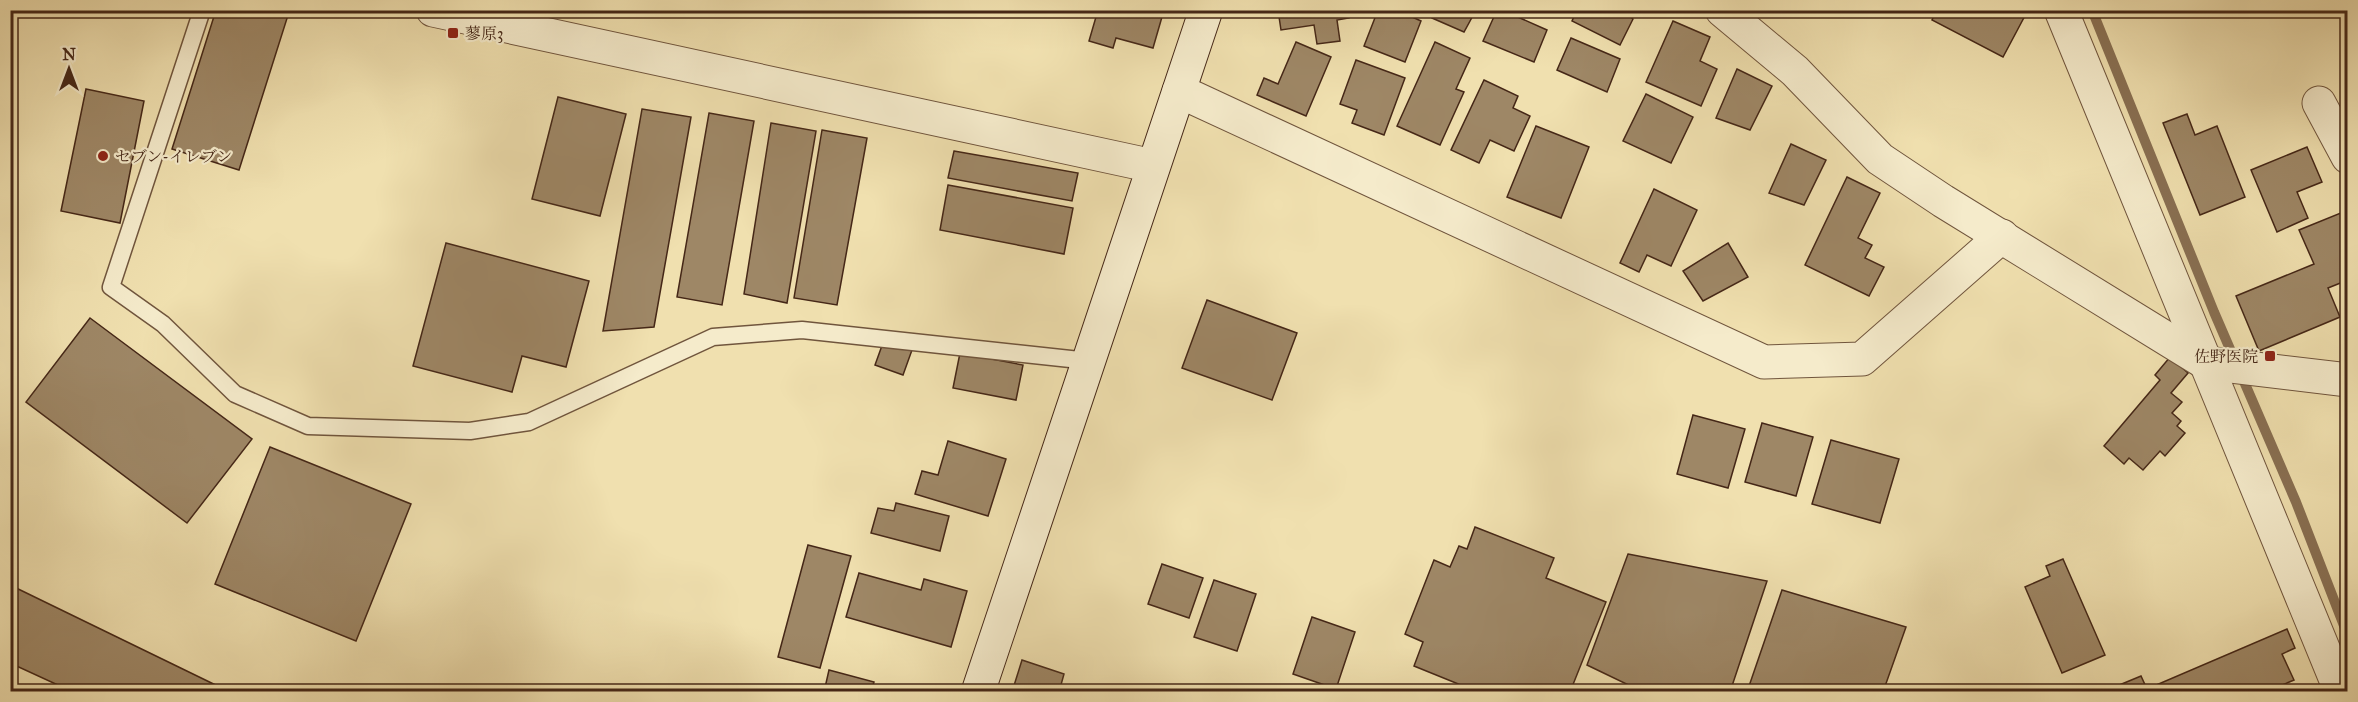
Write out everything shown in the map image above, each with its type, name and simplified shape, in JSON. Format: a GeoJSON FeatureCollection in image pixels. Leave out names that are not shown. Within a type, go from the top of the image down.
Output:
{"type":"FeatureCollection","features":[{"type":"Feature","properties":{"kind":"street"},"geometry":{"type":"LineString","coordinates":[[433,10],[1153,166]]}},
{"type":"Feature","properties":{"kind":"street"},"geometry":{"type":"LineString","coordinates":[[978,692],[1206,10]]}},
{"type":"Feature","properties":{"kind":"street"},"geometry":{"type":"LineString","coordinates":[[1722,10],[1795,71],[1880,159],[1943,201],[2206,363],[2348,380]]}},
{"type":"Feature","properties":{"kind":"street"},"geometry":{"type":"LineString","coordinates":[[2061,10],[2341,692]]}},
{"type":"Feature","properties":{"kind":"street"},"geometry":{"type":"LineString","coordinates":[[1179,91],[1764,362],[1862,359],[2002,236]]}},
{"type":"Feature","properties":{"kind":"street"},"geometry":{"type":"LineString","coordinates":[[2319,103],[2348,157]]}},
{"type":"Feature","properties":{"kind":"lane"},"geometry":{"type":"LineString","coordinates":[[202,10],[111,287],[163,324],[235,394],[308,426],[470,431],[530,422],[713,337],[802,330],[1089,360]]}},
{"type":"Feature","properties":{"kind":"building"},"geometry":{"type":"Polygon","coordinates":[[[216,10],[289,12],[239,170],[172,149],[216,10]]]}},
{"type":"Feature","properties":{"kind":"building"},"geometry":{"type":"Polygon","coordinates":[[[1098,10],[1164,10],[1153,48],[1116,38],[1113,48],[1089,41],[1098,10]]]}},
{"type":"Feature","properties":{"kind":"building"},"geometry":{"type":"Polygon","coordinates":[[[1278,10],[1348,10],[1349,18],[1337,20],[1340,41],[1317,44],[1314,25],[1281,30],[1278,10]]]}},
{"type":"Feature","properties":{"kind":"building"},"geometry":{"type":"Polygon","coordinates":[[[1378,10],[1397,10],[1421,21],[1405,62],[1364,46],[1378,10]]]}},
{"type":"Feature","properties":{"kind":"building"},"geometry":{"type":"Polygon","coordinates":[[[1435,10],[1476,10],[1464,32],[1432,18],[1435,10]]]}},
{"type":"Feature","properties":{"kind":"building"},"geometry":{"type":"Polygon","coordinates":[[[1497,10],[1502,10],[1547,30],[1534,62],[1483,41],[1497,10]]]}},
{"type":"Feature","properties":{"kind":"building"},"geometry":{"type":"Polygon","coordinates":[[[1577,10],[1621,10],[1633,19],[1620,45],[1572,21],[1577,10]]]}},
{"type":"Feature","properties":{"kind":"building"},"geometry":{"type":"Polygon","coordinates":[[[1937,10],[2028,10],[2003,57],[1932,20],[1937,10]]]}},
{"type":"Feature","properties":{"kind":"building"},"geometry":{"type":"Polygon","coordinates":[[[1673,21],[1710,37],[1700,61],[1717,69],[1701,106],[1646,82],[1673,21]]]}},
{"type":"Feature","properties":{"kind":"building"},"geometry":{"type":"Polygon","coordinates":[[[1571,38],[1620,59],[1607,92],[1557,70],[1571,38]]]}},
{"type":"Feature","properties":{"kind":"building"},"geometry":{"type":"Polygon","coordinates":[[[1296,42],[1331,57],[1306,116],[1257,95],[1264,78],[1278,84],[1296,42]]]}},
{"type":"Feature","properties":{"kind":"building"},"geometry":{"type":"Polygon","coordinates":[[[1435,42],[1470,58],[1456,89],[1464,92],[1440,145],[1397,126],[1435,42]]]}},
{"type":"Feature","properties":{"kind":"building"},"geometry":{"type":"Polygon","coordinates":[[[1356,60],[1405,78],[1384,135],[1352,123],[1357,110],[1340,104],[1356,60]]]}},
{"type":"Feature","properties":{"kind":"building"},"geometry":{"type":"Polygon","coordinates":[[[1737,69],[1772,86],[1750,130],[1716,118],[1737,69]]]}},
{"type":"Feature","properties":{"kind":"building"},"geometry":{"type":"Polygon","coordinates":[[[1484,80],[1518,96],[1513,108],[1530,116],[1514,151],[1490,140],[1479,163],[1451,150],[1484,80]]]}},
{"type":"Feature","properties":{"kind":"building","name":"セブン-イレブン"},"geometry":{"type":"Polygon","coordinates":[[[86,89],[144,101],[120,223],[61,211],[86,89]]]}},
{"type":"Feature","properties":{"kind":"building"},"geometry":{"type":"Polygon","coordinates":[[[1646,94],[1693,117],[1671,163],[1623,141],[1646,94]]]}},
{"type":"Feature","properties":{"kind":"building"},"geometry":{"type":"Polygon","coordinates":[[[558,97],[626,114],[600,216],[532,199],[558,97]]]}},
{"type":"Feature","properties":{"kind":"building"},"geometry":{"type":"Polygon","coordinates":[[[642,109],[691,117],[654,327],[603,331],[642,109]]]}},
{"type":"Feature","properties":{"kind":"building"},"geometry":{"type":"Polygon","coordinates":[[[709,113],[754,121],[722,305],[677,297],[709,113]]]}},
{"type":"Feature","properties":{"kind":"building"},"geometry":{"type":"Polygon","coordinates":[[[2187,114],[2195,135],[2217,126],[2245,197],[2200,215],[2163,123],[2187,114]]]}},
{"type":"Feature","properties":{"kind":"building"},"geometry":{"type":"Polygon","coordinates":[[[771,123],[816,131],[787,303],[744,294],[771,123]]]}},
{"type":"Feature","properties":{"kind":"building"},"geometry":{"type":"Polygon","coordinates":[[[1536,126],[1589,147],[1561,218],[1507,197],[1536,126]]]}},
{"type":"Feature","properties":{"kind":"building"},"geometry":{"type":"Polygon","coordinates":[[[822,130],[867,138],[837,305],[794,298],[822,130]]]}},
{"type":"Feature","properties":{"kind":"building"},"geometry":{"type":"Polygon","coordinates":[[[1791,144],[1826,160],[1804,205],[1769,193],[1791,144]]]}},
{"type":"Feature","properties":{"kind":"building"},"geometry":{"type":"Polygon","coordinates":[[[2307,147],[2322,182],[2297,192],[2308,218],[2277,232],[2251,170],[2307,147]]]}},
{"type":"Feature","properties":{"kind":"building"},"geometry":{"type":"Polygon","coordinates":[[[954,151],[1078,173],[1072,201],[948,178],[954,151]]]}},
{"type":"Feature","properties":{"kind":"building"},"geometry":{"type":"Polygon","coordinates":[[[1847,177],[1880,193],[1858,238],[1872,245],[1865,258],[1884,267],[1869,296],[1805,265],[1847,177]]]}},
{"type":"Feature","properties":{"kind":"building"},"geometry":{"type":"Polygon","coordinates":[[[948,185],[1073,208],[1064,254],[940,230],[948,185]]]}},
{"type":"Feature","properties":{"kind":"building"},"geometry":{"type":"Polygon","coordinates":[[[1654,189],[1697,210],[1671,266],[1647,255],[1639,272],[1620,263],[1654,189]]]}},
{"type":"Feature","properties":{"kind":"building"},"geometry":{"type":"Polygon","coordinates":[[[2348,210],[2348,280],[2328,288],[2340,317],[2259,351],[2236,296],[2314,264],[2299,230],[2348,210]]]}},
{"type":"Feature","properties":{"kind":"building"},"geometry":{"type":"Polygon","coordinates":[[[446,243],[589,281],[566,367],[522,356],[512,392],[413,366],[446,243]]]}},
{"type":"Feature","properties":{"kind":"building"},"geometry":{"type":"Polygon","coordinates":[[[1728,243],[1748,277],[1703,301],[1683,271],[1728,243]]]}},
{"type":"Feature","properties":{"kind":"building"},"geometry":{"type":"Polygon","coordinates":[[[1207,300],[1297,333],[1272,400],[1182,368],[1207,300]]]}},
{"type":"Feature","properties":{"kind":"building"},"geometry":{"type":"Polygon","coordinates":[[[90,318],[252,439],[187,523],[26,402],[90,318]]]}},
{"type":"Feature","properties":{"kind":"building"},"geometry":{"type":"Polygon","coordinates":[[[884,340],[912,350],[903,375],[875,365],[884,340]]]}},
{"type":"Feature","properties":{"kind":"building"},"geometry":{"type":"Polygon","coordinates":[[[960,353],[1023,365],[1016,400],[953,388],[960,353]]]}},
{"type":"Feature","properties":{"kind":"building"},"geometry":{"type":"Polygon","coordinates":[[[2170,357],[2188,373],[2171,393],[2182,402],[2172,413],[2181,421],[2177,426],[2185,433],[2165,456],[2160,451],[2143,470],[2129,458],[2124,464],[2104,446],[2160,380],[2155,375],[2170,357]]]}},
{"type":"Feature","properties":{"kind":"building"},"geometry":{"type":"Polygon","coordinates":[[[1693,415],[1745,429],[1728,488],[1677,474],[1693,415]]]}},
{"type":"Feature","properties":{"kind":"building"},"geometry":{"type":"Polygon","coordinates":[[[1762,423],[1813,437],[1796,496],[1745,482],[1762,423]]]}},
{"type":"Feature","properties":{"kind":"building"},"geometry":{"type":"Polygon","coordinates":[[[1831,440],[1899,459],[1880,523],[1812,504],[1831,440]]]}},
{"type":"Feature","properties":{"kind":"building"},"geometry":{"type":"Polygon","coordinates":[[[948,441],[1006,459],[988,516],[915,494],[922,471],[938,475],[948,441]]]}},
{"type":"Feature","properties":{"kind":"building"},"geometry":{"type":"Polygon","coordinates":[[[270,447],[411,504],[356,641],[215,584],[270,447]]]}},
{"type":"Feature","properties":{"kind":"building"},"geometry":{"type":"Polygon","coordinates":[[[896,503],[949,516],[940,551],[871,533],[878,508],[894,511],[896,503]]]}},
{"type":"Feature","properties":{"kind":"building"},"geometry":{"type":"Polygon","coordinates":[[[1475,527],[1554,558],[1546,578],[1606,602],[1570,692],[1478,692],[1414,666],[1423,642],[1405,634],[1434,560],[1450,567],[1459,546],[1467,549],[1475,527]]]}},
{"type":"Feature","properties":{"kind":"building"},"geometry":{"type":"Polygon","coordinates":[[[808,545],[851,556],[820,668],[778,657],[808,545]]]}},
{"type":"Feature","properties":{"kind":"building"},"geometry":{"type":"Polygon","coordinates":[[[1628,554],[1767,581],[1730,692],[1638,692],[1637,689],[1587,665],[1628,554]]]}},
{"type":"Feature","properties":{"kind":"building"},"geometry":{"type":"Polygon","coordinates":[[[2063,559],[2105,655],[2062,673],[2025,587],[2050,576],[2046,566],[2063,559]]]}},
{"type":"Feature","properties":{"kind":"building"},"geometry":{"type":"Polygon","coordinates":[[[1162,564],[1203,578],[1189,618],[1148,604],[1162,564]]]}},
{"type":"Feature","properties":{"kind":"building"},"geometry":{"type":"Polygon","coordinates":[[[859,573],[921,590],[924,579],[967,591],[951,647],[846,617],[859,573]]]}},
{"type":"Feature","properties":{"kind":"building"},"geometry":{"type":"Polygon","coordinates":[[[1214,580],[1256,594],[1237,651],[1194,637],[1214,580]]]}},
{"type":"Feature","properties":{"kind":"building"},"geometry":{"type":"Polygon","coordinates":[[[10,585],[230,692],[73,692],[10,663],[10,585]]]}},
{"type":"Feature","properties":{"kind":"building"},"geometry":{"type":"Polygon","coordinates":[[[1782,590],[1906,627],[1883,692],[1747,692],[1782,590]]]}},
{"type":"Feature","properties":{"kind":"building"},"geometry":{"type":"Polygon","coordinates":[[[1312,617],[1355,632],[1336,689],[1293,674],[1312,617]]]}},
{"type":"Feature","properties":{"kind":"building"},"geometry":{"type":"Polygon","coordinates":[[[2287,629],[2295,648],[2282,654],[2294,680],[2266,692],[2120,692],[2117,686],[2141,676],[2147,689],[2287,629]]]}},
{"type":"Feature","properties":{"kind":"building"},"geometry":{"type":"Polygon","coordinates":[[[1022,660],[1064,674],[1059,692],[1012,692],[1022,660]]]}},
{"type":"Feature","properties":{"kind":"building"},"geometry":{"type":"Polygon","coordinates":[[[829,670],[874,682],[871,692],[824,692],[829,670]]]}},
{"type":"Feature","properties":{"kind":"waterway"},"geometry":{"type":"LineString","coordinates":[[2092,10],[2214,312],[2296,502],[2348,636]]}},
{"type":"Feature","properties":{"kind":"place","name":"蓼原3"},"geometry":{"type":"Point","coordinates":[453,33]}},
{"type":"Feature","properties":{"kind":"place","name":"セブン-イレブン"},"geometry":{"type":"Point","coordinates":[103,156]}},
{"type":"Feature","properties":{"kind":"place","name":"佐野医院"},"geometry":{"type":"Point","coordinates":[2270,356]}}]}
